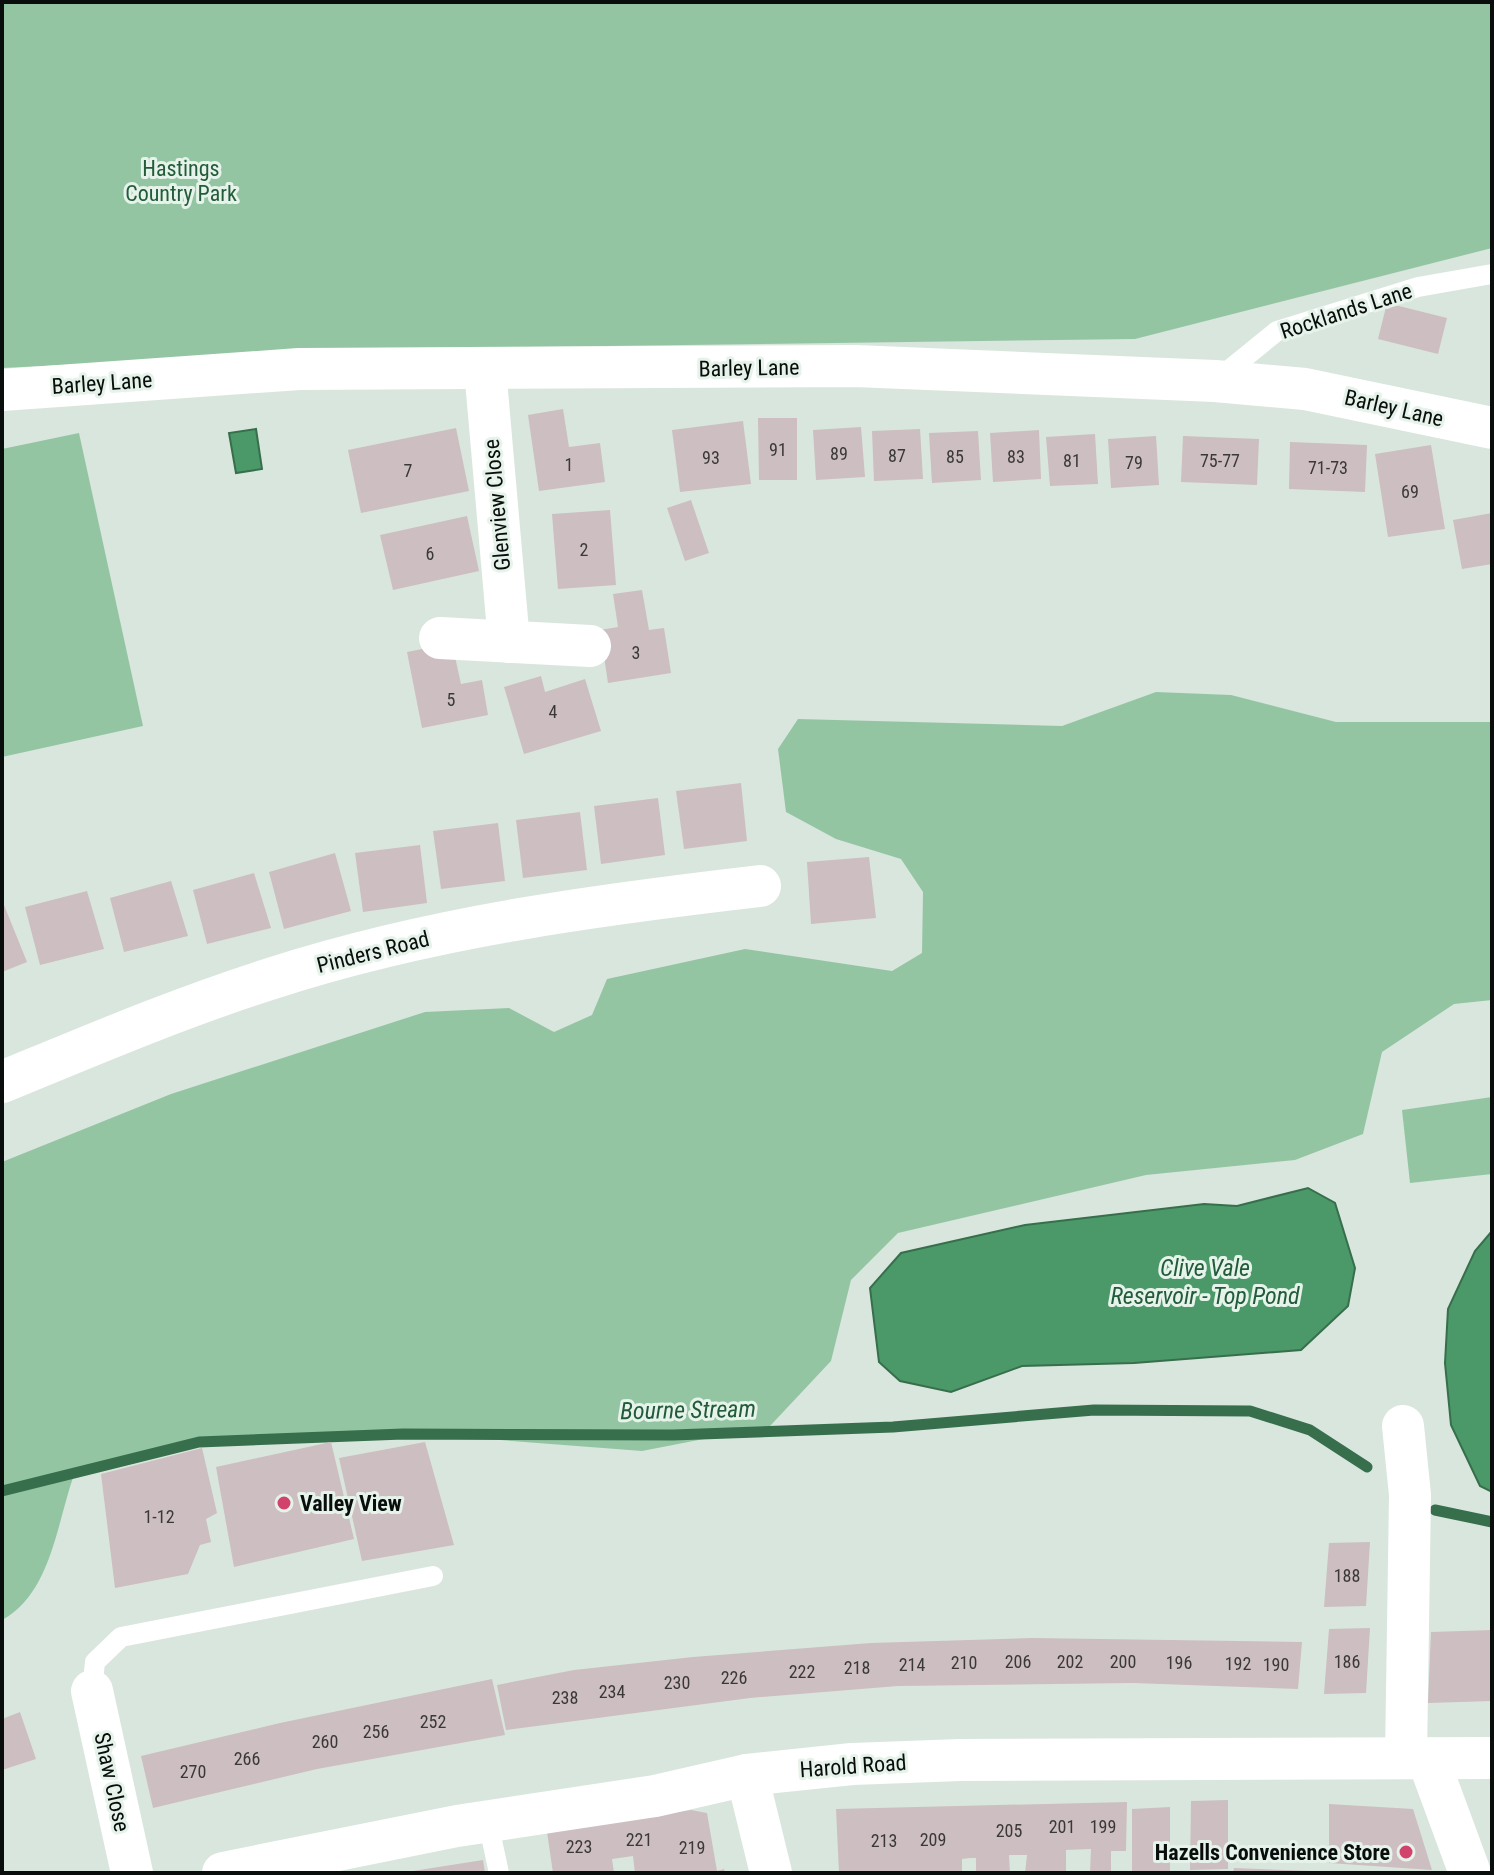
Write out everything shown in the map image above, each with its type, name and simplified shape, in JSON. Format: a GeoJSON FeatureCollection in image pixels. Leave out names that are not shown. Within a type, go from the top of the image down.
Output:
{"type":"FeatureCollection","features":[{"type":"Feature","properties":{"kind":"street","name":"Barley Lane"},"geometry":{"type":"LineString","coordinates":[[2,390],[299,369],[855,366],[1215,381],[1319,392],[1492,428]]}},
{"type":"Feature","properties":{"kind":"street","name":"Glenview Close"},"geometry":{"type":"LineString","coordinates":[[485,369],[509,642]]}},
{"type":"Feature","properties":{"kind":"street"},"geometry":{"type":"LineString","coordinates":[[440,638],[590,646]]}},
{"type":"Feature","properties":{"kind":"street","name":"Pinders Road"},"geometry":{"type":"LineString","coordinates":[[2,1082],[132,1029],[289,974],[450,933],[601,904],[760,886]]}},
{"type":"Feature","properties":{"kind":"street"},"geometry":{"type":"LineString","coordinates":[[1403,1426],[1410,1495],[1417,1758],[1470,1873]]}},
{"type":"Feature","properties":{"kind":"street","name":"Shaw Close"},"geometry":{"type":"LineString","coordinates":[[92,1691],[132,1873]]}},
{"type":"Feature","properties":{"kind":"street","name":"Harold Road"},"geometry":{"type":"LineString","coordinates":[[223,1873],[488,1822],[655,1796],[747,1775],[852,1764],[960,1760],[1492,1758]]}},
{"type":"Feature","properties":{"kind":"street"},"geometry":{"type":"LineString","coordinates":[[747,1775],[771,1873]]}},
{"type":"Feature","properties":{"kind":"lane","name":"Rocklands Lane"},"geometry":{"type":"LineString","coordinates":[[1215,381],[1277,331],[1418,287],[1492,274]]}},
{"type":"Feature","properties":{"kind":"lane"},"geometry":{"type":"LineString","coordinates":[[92,1691],[95,1662],[121,1637],[433,1576]]}},
{"type":"Feature","properties":{"kind":"lane"},"geometry":{"type":"LineString","coordinates":[[488,1822],[499,1873]]}},
{"type":"Feature","properties":{"kind":"green space","name":"Hastings Country Park"},"geometry":{"type":"Polygon","coordinates":[[[2,2],[1492,2],[1492,248],[1135,339],[385,349],[2,368],[2,2]]]}},
{"type":"Feature","properties":{"kind":"green space"},"geometry":{"type":"Polygon","coordinates":[[[79,433],[143,726],[2,757],[2,449],[79,433]]]}},
{"type":"Feature","properties":{"kind":"green space"},"geometry":{"type":"Polygon","coordinates":[[[1156,692],[1231,695],[1336,722],[1492,722],[1492,1000],[1454,1004],[1382,1052],[1363,1134],[1295,1160],[1146,1175],[898,1233],[851,1280],[831,1361],[770,1426],[642,1451],[408,1433],[179,1443],[74,1475],[42,1575],[32,1593],[2,1620],[2,1162],[171,1094],[425,1012],[509,1008],[554,1032],[592,1015],[607,979],[745,949],[892,971],[922,953],[923,892],[901,859],[836,839],[786,812],[778,749],[798,719],[1062,726],[1156,692]]]}},
{"type":"Feature","properties":{"kind":"green space"},"geometry":{"type":"Polygon","coordinates":[[[1492,1097],[1492,1174],[1410,1183],[1402,1110],[1492,1097]]]}},
{"type":"Feature","properties":{"kind":"water"},"geometry":{"type":"Polygon","coordinates":[[[256,429],[262,469],[236,473],[229,433],[256,429]]]}},
{"type":"Feature","properties":{"kind":"water","name":"Clive Vale Reservoir - Top Pond"},"geometry":{"type":"Polygon","coordinates":[[[1308,1188],[1335,1203],[1355,1268],[1348,1306],[1301,1350],[1134,1363],[1022,1366],[951,1392],[900,1381],[879,1362],[870,1288],[901,1253],[1025,1225],[1204,1204],[1237,1206],[1308,1188]]]}},
{"type":"Feature","properties":{"kind":"water"},"geometry":{"type":"Polygon","coordinates":[[[1492,1231],[1492,1492],[1480,1486],[1451,1425],[1445,1363],[1448,1309],[1475,1251],[1492,1231]]]}},
{"type":"Feature","properties":{"kind":"building"},"geometry":{"type":"Polygon","coordinates":[[[1387,303],[1447,318],[1438,354],[1378,339],[1387,303]]]}},
{"type":"Feature","properties":{"kind":"building"},"geometry":{"type":"Polygon","coordinates":[[[563,409],[569,447],[600,443],[605,482],[539,491],[528,415],[563,409]]]}},
{"type":"Feature","properties":{"kind":"building"},"geometry":{"type":"Polygon","coordinates":[[[758,418],[797,418],[797,480],[759,480],[758,418]]]}},
{"type":"Feature","properties":{"kind":"building"},"geometry":{"type":"Polygon","coordinates":[[[743,421],[751,484],[680,492],[672,430],[743,421]]]}},
{"type":"Feature","properties":{"kind":"building"},"geometry":{"type":"Polygon","coordinates":[[[861,427],[865,477],[816,480],[813,430],[861,427]]]}},
{"type":"Feature","properties":{"kind":"building"},"geometry":{"type":"Polygon","coordinates":[[[456,428],[469,491],[361,513],[348,450],[456,428]]]}},
{"type":"Feature","properties":{"kind":"building"},"geometry":{"type":"Polygon","coordinates":[[[920,429],[923,479],[874,481],[872,431],[920,429]]]}},
{"type":"Feature","properties":{"kind":"building"},"geometry":{"type":"Polygon","coordinates":[[[1039,430],[1041,479],[993,482],[990,433],[1039,430]]]}},
{"type":"Feature","properties":{"kind":"building"},"geometry":{"type":"Polygon","coordinates":[[[978,431],[981,480],[932,483],[929,433],[978,431]]]}},
{"type":"Feature","properties":{"kind":"building"},"geometry":{"type":"Polygon","coordinates":[[[1095,434],[1098,484],[1050,486],[1046,437],[1095,434]]]}},
{"type":"Feature","properties":{"kind":"building"},"geometry":{"type":"Polygon","coordinates":[[[1156,436],[1159,485],[1111,488],[1108,439],[1156,436]]]}},
{"type":"Feature","properties":{"kind":"building"},"geometry":{"type":"Polygon","coordinates":[[[1183,436],[1259,439],[1257,485],[1181,482],[1183,436]]]}},
{"type":"Feature","properties":{"kind":"building"},"geometry":{"type":"Polygon","coordinates":[[[1290,442],[1367,445],[1365,492],[1289,489],[1290,442]]]}},
{"type":"Feature","properties":{"kind":"building"},"geometry":{"type":"Polygon","coordinates":[[[1431,445],[1445,529],[1388,537],[1375,454],[1431,445]]]}},
{"type":"Feature","properties":{"kind":"building"},"geometry":{"type":"Polygon","coordinates":[[[691,500],[709,553],[685,561],[667,508],[691,500]]]}},
{"type":"Feature","properties":{"kind":"building"},"geometry":{"type":"Polygon","coordinates":[[[610,510],[616,585],[558,589],[552,514],[610,510]]]}},
{"type":"Feature","properties":{"kind":"building"},"geometry":{"type":"Polygon","coordinates":[[[1492,513],[1492,564],[1462,569],[1453,520],[1492,513]]]}},
{"type":"Feature","properties":{"kind":"building"},"geometry":{"type":"Polygon","coordinates":[[[467,516],[479,571],[393,590],[380,535],[467,516]]]}},
{"type":"Feature","properties":{"kind":"building"},"geometry":{"type":"Polygon","coordinates":[[[642,590],[649,630],[664,628],[671,673],[608,683],[600,630],[618,627],[613,594],[642,590]]]}},
{"type":"Feature","properties":{"kind":"building"},"geometry":{"type":"Polygon","coordinates":[[[452,643],[461,684],[482,680],[488,715],[422,728],[407,652],[452,643]]]}},
{"type":"Feature","properties":{"kind":"building"},"geometry":{"type":"Polygon","coordinates":[[[541,676],[545,692],[585,679],[601,731],[524,754],[504,687],[541,676]]]}},
{"type":"Feature","properties":{"kind":"building"},"geometry":{"type":"Polygon","coordinates":[[[741,783],[747,841],[684,849],[676,791],[741,783]]]}},
{"type":"Feature","properties":{"kind":"building"},"geometry":{"type":"Polygon","coordinates":[[[658,798],[665,855],[601,864],[594,806],[658,798]]]}},
{"type":"Feature","properties":{"kind":"building"},"geometry":{"type":"Polygon","coordinates":[[[580,812],[587,870],[523,878],[516,820],[580,812]]]}},
{"type":"Feature","properties":{"kind":"building"},"geometry":{"type":"Polygon","coordinates":[[[498,823],[505,881],[441,889],[433,831],[498,823]]]}},
{"type":"Feature","properties":{"kind":"building"},"geometry":{"type":"Polygon","coordinates":[[[420,845],[427,903],[363,912],[355,853],[420,845]]]}},
{"type":"Feature","properties":{"kind":"building"},"geometry":{"type":"Polygon","coordinates":[[[335,853],[351,911],[284,929],[269,872],[335,853]]]}},
{"type":"Feature","properties":{"kind":"building"},"geometry":{"type":"Polygon","coordinates":[[[869,857],[876,918],[811,924],[807,862],[869,857]]]}},
{"type":"Feature","properties":{"kind":"building"},"geometry":{"type":"Polygon","coordinates":[[[254,873],[271,928],[207,944],[193,890],[254,873]]]}},
{"type":"Feature","properties":{"kind":"building"},"geometry":{"type":"Polygon","coordinates":[[[171,881],[188,936],[124,952],[110,898],[171,881]]]}},
{"type":"Feature","properties":{"kind":"building"},"geometry":{"type":"Polygon","coordinates":[[[87,891],[104,949],[40,965],[25,907],[87,891]]]}},
{"type":"Feature","properties":{"kind":"building"},"geometry":{"type":"Polygon","coordinates":[[[2,900],[27,962],[2,972],[2,900]]]}},
{"type":"Feature","properties":{"kind":"building","name":"Valley View"},"geometry":{"type":"Polygon","coordinates":[[[331,1442],[354,1539],[234,1567],[216,1467],[331,1442]]]}},
{"type":"Feature","properties":{"kind":"building","name":"Valley View"},"geometry":{"type":"Polygon","coordinates":[[[425,1442],[454,1545],[362,1561],[339,1458],[425,1442]]]}},
{"type":"Feature","properties":{"kind":"building"},"geometry":{"type":"Polygon","coordinates":[[[202,1448],[217,1513],[206,1519],[211,1542],[200,1545],[188,1574],[115,1588],[101,1474],[202,1448]]]}},
{"type":"Feature","properties":{"kind":"building"},"geometry":{"type":"Polygon","coordinates":[[[1370,1542],[1366,1606],[1324,1607],[1329,1543],[1370,1542]]]}},
{"type":"Feature","properties":{"kind":"building"},"geometry":{"type":"Polygon","coordinates":[[[1370,1628],[1366,1693],[1324,1694],[1329,1629],[1370,1628]]]}},
{"type":"Feature","properties":{"kind":"building"},"geometry":{"type":"Polygon","coordinates":[[[1492,1630],[1492,1701],[1428,1703],[1431,1632],[1492,1630]]]}},
{"type":"Feature","properties":{"kind":"building"},"geometry":{"type":"Polygon","coordinates":[[[1032,1638],[1302,1642],[1298,1689],[1133,1683],[898,1686],[750,1698],[506,1730],[497,1685],[574,1670],[693,1657],[871,1643],[1032,1638]]]}},
{"type":"Feature","properties":{"kind":"building"},"geometry":{"type":"Polygon","coordinates":[[[492,1679],[505,1735],[317,1769],[153,1808],[141,1756],[280,1723],[492,1679]]]}},
{"type":"Feature","properties":{"kind":"building"},"geometry":{"type":"Polygon","coordinates":[[[20,1712],[36,1759],[2,1770],[2,1719],[20,1712]]]}},
{"type":"Feature","properties":{"kind":"building"},"geometry":{"type":"Polygon","coordinates":[[[1228,1800],[1228,1869],[1190,1870],[1191,1801],[1228,1800]]]}},
{"type":"Feature","properties":{"kind":"building"},"geometry":{"type":"Polygon","coordinates":[[[1127,1802],[1126,1851],[1111,1851],[1111,1873],[1090,1873],[1091,1849],[1066,1850],[1066,1873],[1025,1873],[1027,1855],[1009,1855],[1010,1873],[976,1873],[976,1858],[970,1858],[962,1859],[962,1873],[839,1873],[836,1809],[1127,1802]]]}},
{"type":"Feature","properties":{"kind":"building"},"geometry":{"type":"Polygon","coordinates":[[[1329,1804],[1413,1809],[1432,1870],[1329,1863],[1329,1804]]]}},
{"type":"Feature","properties":{"kind":"building"},"geometry":{"type":"Polygon","coordinates":[[[1170,1807],[1170,1873],[1132,1873],[1132,1809],[1170,1807]]]}},
{"type":"Feature","properties":{"kind":"building"},"geometry":{"type":"Polygon","coordinates":[[[691,1810],[707,1813],[717,1871],[724,1869],[725,1873],[635,1873],[633,1856],[612,1859],[614,1873],[553,1873],[547,1832],[691,1810]]]}},
{"type":"Feature","properties":{"kind":"building"},"geometry":{"type":"Polygon","coordinates":[[[483,1860],[485,1873],[413,1873],[413,1871],[483,1860]]]}},
{"type":"Feature","properties":{"kind":"building"},"geometry":{"type":"Polygon","coordinates":[[[1234,1868],[1312,1871],[1312,1873],[1233,1873],[1234,1868]]]}},
{"type":"Feature","properties":{"kind":"waterway","name":"Bourne Stream"},"geometry":{"type":"LineString","coordinates":[[2,1491],[199,1442],[403,1434],[673,1435],[893,1427],[1094,1410],[1250,1411],[1310,1430],[1367,1467]]}},
{"type":"Feature","properties":{"kind":"waterway","name":"Bourne Stream"},"geometry":{"type":"LineString","coordinates":[[1435,1510],[1492,1522]]}},
{"type":"Feature","properties":{"kind":"place","name":"Valley View"},"geometry":{"type":"Point","coordinates":[284,1503]}},
{"type":"Feature","properties":{"kind":"place","name":"Hazells Convenience Store"},"geometry":{"type":"Point","coordinates":[1406,1852]}}]}
